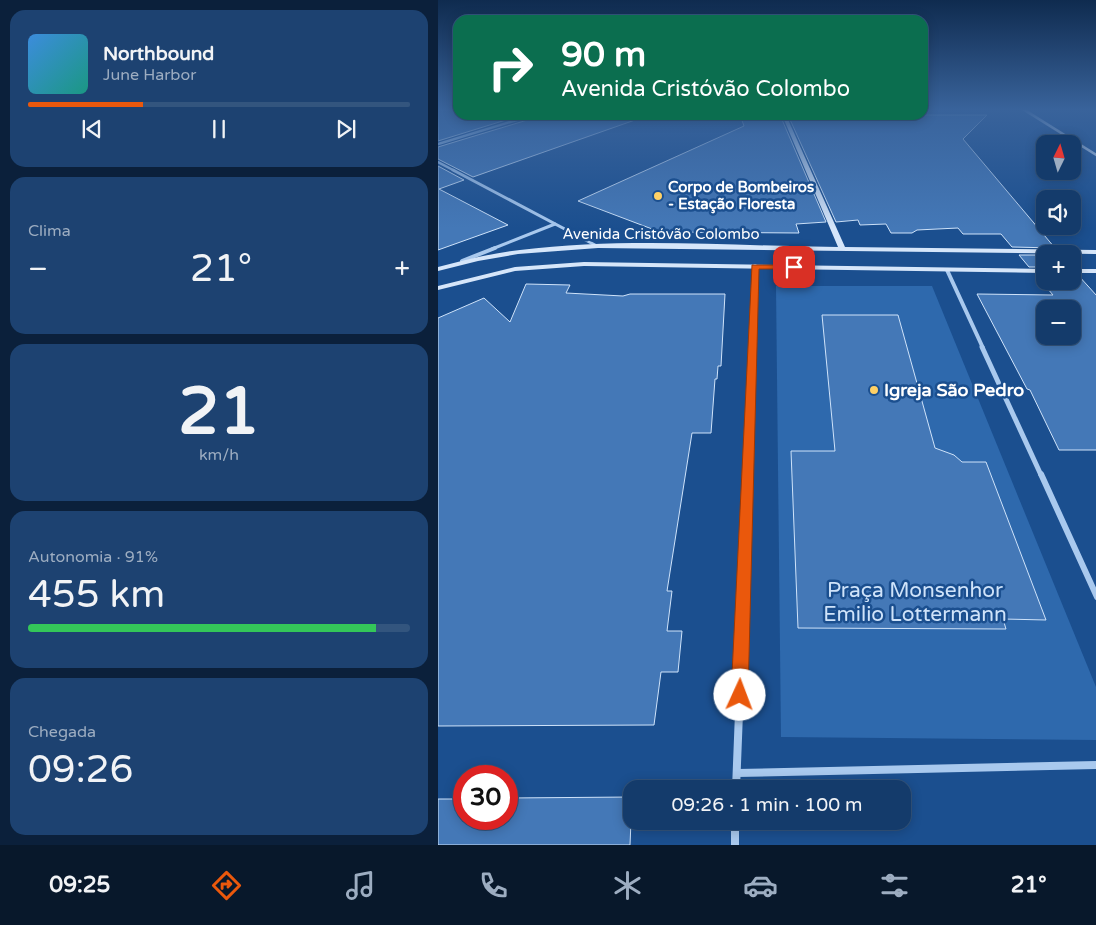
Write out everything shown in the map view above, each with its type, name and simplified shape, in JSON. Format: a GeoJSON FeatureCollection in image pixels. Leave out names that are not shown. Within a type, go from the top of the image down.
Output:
{"type":"FeatureCollection","features":[{"type":"Feature","properties":{"kind":"main road"},"geometry":{"type":"LineString","coordinates":[[799,149],[842,249]]}},
{"type":"Feature","properties":{"kind":"main road","name":"Avenida Cristóvão Colombo"},"geometry":{"type":"LineString","coordinates":[[438,268],[512,251],[595,245],[1096,252]]}},
{"type":"Feature","properties":{"kind":"main road","name":"Avenida Cristóvão Colombo"},"geometry":{"type":"LineString","coordinates":[[438,288],[515,268],[584,264],[1036,271]]}},
{"type":"Feature","properties":{"kind":"main road"},"geometry":{"type":"LineString","coordinates":[[1081,271],[1096,271]]}},
{"type":"Feature","properties":{"kind":"street"},"geometry":{"type":"LineString","coordinates":[[438,162],[595,245]]}},
{"type":"Feature","properties":{"kind":"street"},"geometry":{"type":"LineString","coordinates":[[462,262],[554,224]]}},
{"type":"Feature","properties":{"kind":"street"},"geometry":{"type":"LineString","coordinates":[[737,780],[755,266]]}},
{"type":"Feature","properties":{"kind":"street"},"geometry":{"type":"LineString","coordinates":[[948,270],[1096,597]]}},
{"type":"Feature","properties":{"kind":"street"},"geometry":{"type":"LineString","coordinates":[[737,773],[1096,765]]}},
{"type":"Feature","properties":{"kind":"street"},"geometry":{"type":"LineString","coordinates":[[734,845],[735,830]]}},
{"type":"Feature","properties":{"kind":"green space","name":"Praça Monsenhor Emilio Lottermann"},"geometry":{"type":"Polygon","coordinates":[[[776,286],[932,286],[1096,687],[1096,740],[781,737],[776,286]]]}},
{"type":"Feature","properties":{"kind":"building"},"geometry":{"type":"Polygon","coordinates":[[[438,149],[551,149],[473,177],[438,159],[438,149]]]}},
{"type":"Feature","properties":{"kind":"building"},"geometry":{"type":"Polygon","coordinates":[[[692,149],[795,149],[826,222],[796,224],[799,233],[660,232],[578,201],[692,149]]]}},
{"type":"Feature","properties":{"kind":"building"},"geometry":{"type":"Polygon","coordinates":[[[803,149],[972,149],[1036,225],[1036,235],[1044,235],[1052,245],[1036,245],[1036,248],[1012,247],[1001,234],[963,234],[958,228],[917,230],[912,233],[891,233],[886,224],[860,225],[858,220],[836,222],[803,149]]]}},
{"type":"Feature","properties":{"kind":"building"},"geometry":{"type":"Polygon","coordinates":[[[438,166],[464,180],[439,189],[508,225],[438,250],[438,166]]]}},
{"type":"Feature","properties":{"kind":"building"},"geometry":{"type":"Polygon","coordinates":[[[1019,255],[1036,255],[1036,267],[1029,267],[1019,255]]]}},
{"type":"Feature","properties":{"kind":"building"},"geometry":{"type":"Polygon","coordinates":[[[1081,278],[1097,296],[1097,450],[1059,450],[1030,390],[1027,389],[977,294],[1053,295],[1049,290],[1081,290],[1081,278]]]}},
{"type":"Feature","properties":{"kind":"building"},"geometry":{"type":"Polygon","coordinates":[[[526,284],[570,285],[566,293],[623,296],[630,294],[725,294],[721,366],[718,366],[717,379],[715,379],[711,433],[692,433],[667,591],[672,591],[667,631],[682,631],[678,672],[661,672],[654,725],[438,726],[438,318],[484,298],[510,322],[526,284]]]}},
{"type":"Feature","properties":{"kind":"building"},"geometry":{"type":"Polygon","coordinates":[[[822,315],[898,315],[935,448],[954,455],[962,462],[986,462],[1046,620],[1003,619],[1006,629],[798,628],[791,451],[835,451],[822,315]]]}},
{"type":"Feature","properties":{"kind":"building"},"geometry":{"type":"Polygon","coordinates":[[[623,797],[623,830],[631,830],[630,845],[438,845],[438,799],[453,799],[453,830],[518,830],[518,798],[623,797]]]}},
{"type":"Feature","properties":{"kind":"place","name":"Corpo de Bombeiros - Estação Floresta"},"geometry":{"type":"Point","coordinates":[658,196]}},
{"type":"Feature","properties":{"kind":"place","name":"Igreja São Pedro"},"geometry":{"type":"Point","coordinates":[874,390]}},
{"type":"Feature","properties":{"kind":"route"},"geometry":{"type":"LineString","coordinates":[[740,695],[755,266],[794,267]]}}]}
